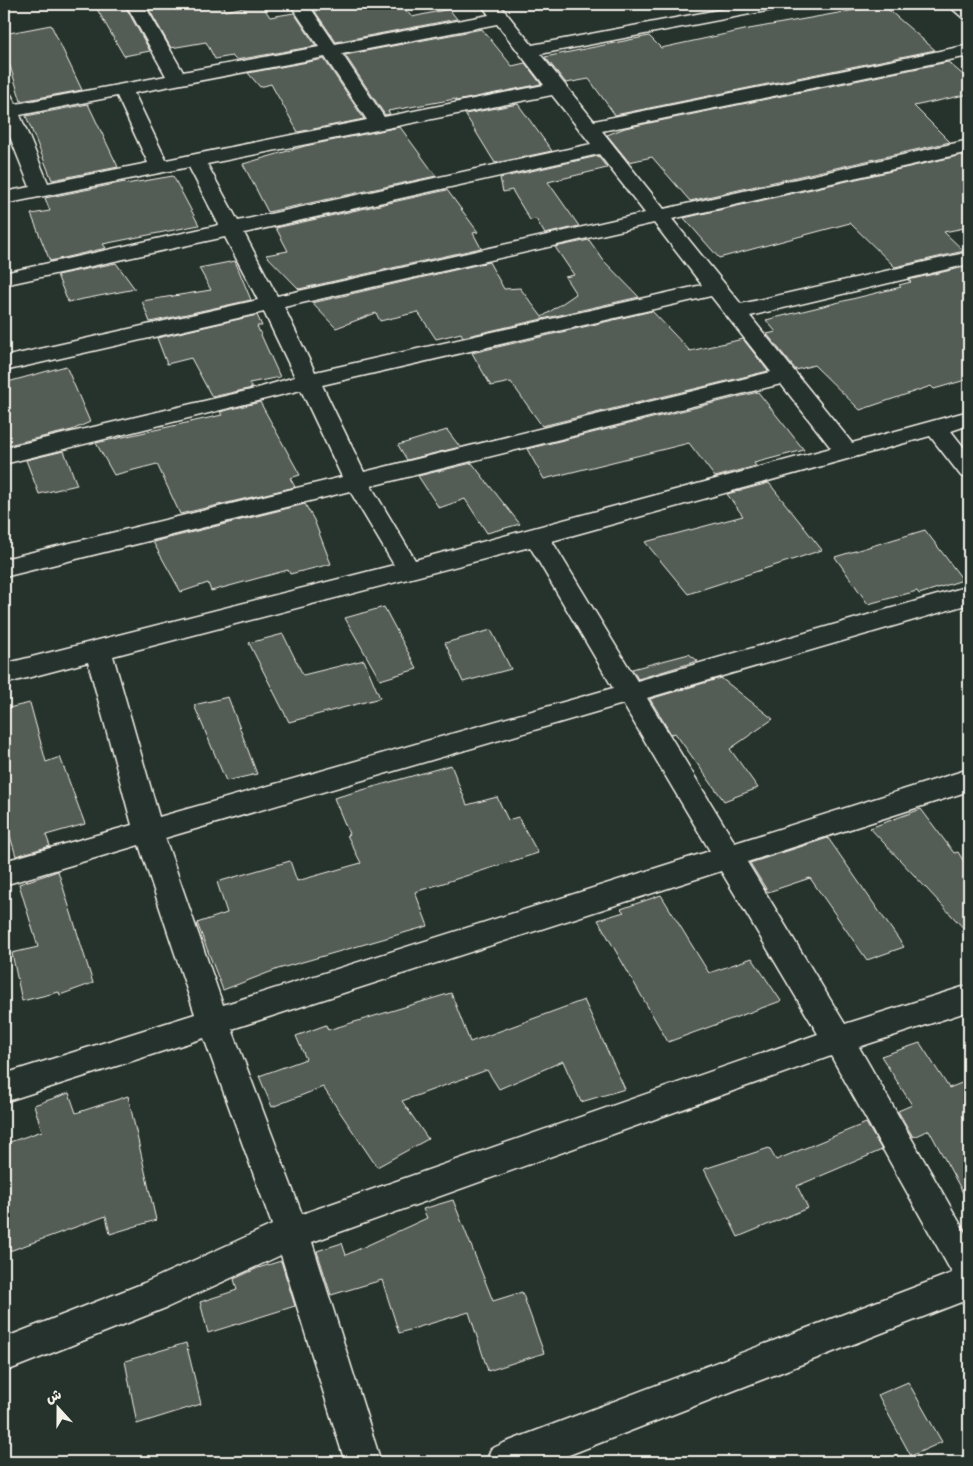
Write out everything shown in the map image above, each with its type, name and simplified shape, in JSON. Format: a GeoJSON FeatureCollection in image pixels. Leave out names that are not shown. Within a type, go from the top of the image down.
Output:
{"type":"FeatureCollection","features":[{"type":"Feature","properties":{"kind":"street"},"geometry":{"type":"LineString","coordinates":[[135,4],[178,80]]}},
{"type":"Feature","properties":{"kind":"street"},"geometry":{"type":"LineString","coordinates":[[299,4],[379,123]]}},
{"type":"Feature","properties":{"kind":"street"},"geometry":{"type":"LineString","coordinates":[[528,51],[778,4]]}},
{"type":"Feature","properties":{"kind":"street"},"geometry":{"type":"LineString","coordinates":[[956,4],[969,14]]}},
{"type":"Feature","properties":{"kind":"street"},"geometry":{"type":"LineString","coordinates":[[42,190],[5,108],[123,90],[331,50],[495,11],[737,312],[846,452]]}},
{"type":"Feature","properties":{"kind":"street"},"geometry":{"type":"LineString","coordinates":[[589,128],[969,50]]}},
{"type":"Feature","properties":{"kind":"street"},"geometry":{"type":"LineString","coordinates":[[4,198],[557,88]]}},
{"type":"Feature","properties":{"kind":"street"},"geometry":{"type":"LineString","coordinates":[[123,90],[160,167]]}},
{"type":"Feature","properties":{"kind":"street"},"geometry":{"type":"LineString","coordinates":[[4,364],[270,302],[969,146]]}},
{"type":"Feature","properties":{"kind":"street"},"geometry":{"type":"LineString","coordinates":[[4,279],[604,147]]}},
{"type":"Feature","properties":{"kind":"street"},"geometry":{"type":"LineString","coordinates":[[194,160],[270,302],[356,480],[410,570]]}},
{"type":"Feature","properties":{"kind":"street"},"geometry":{"type":"LineString","coordinates":[[737,312],[969,258]]}},
{"type":"Feature","properties":{"kind":"street"},"geometry":{"type":"LineString","coordinates":[[4,456],[256,396],[308,381],[717,288]]}},
{"type":"Feature","properties":{"kind":"street"},"geometry":{"type":"LineString","coordinates":[[4,568],[785,376]]}},
{"type":"Feature","properties":{"kind":"street"},"geometry":{"type":"LineString","coordinates":[[4,674],[537,537],[969,418]]}},
{"type":"Feature","properties":{"kind":"street"},"geometry":{"type":"LineString","coordinates":[[936,428],[969,470]]}},
{"type":"Feature","properties":{"kind":"street"},"geometry":{"type":"LineString","coordinates":[[537,537],[838,1040],[969,1270]]}},
{"type":"Feature","properties":{"kind":"street"},"geometry":{"type":"LineString","coordinates":[[4,873],[969,595]]}},
{"type":"Feature","properties":{"kind":"street"},"geometry":{"type":"LineString","coordinates":[[98,651],[149,832],[214,1023],[292,1233],[363,1462]]}},
{"type":"Feature","properties":{"kind":"street"},"geometry":{"type":"LineString","coordinates":[[4,1088],[214,1023],[969,780]]}},
{"type":"Feature","properties":{"kind":"street"},"geometry":{"type":"LineString","coordinates":[[4,1355],[156,1295],[292,1233],[838,1040],[969,998]]}},
{"type":"Feature","properties":{"kind":"street"},"geometry":{"type":"LineString","coordinates":[[504,1462],[969,1283]]}},
{"type":"Feature","properties":{"kind":"building"},"geometry":{"type":"Polygon","coordinates":[[[94,4],[124,4],[150,51],[124,56],[94,4]]]}},
{"type":"Feature","properties":{"kind":"building"},"geometry":{"type":"Polygon","coordinates":[[[146,4],[224,4],[225,11],[261,4],[270,17],[294,13],[316,46],[236,60],[232,56],[215,59],[206,42],[171,48],[146,4]]]}},
{"type":"Feature","properties":{"kind":"building"},"geometry":{"type":"Polygon","coordinates":[[[353,4],[400,4],[412,17],[449,9],[457,19],[336,42],[314,10],[353,4]]]}},
{"type":"Feature","properties":{"kind":"building"},"geometry":{"type":"Polygon","coordinates":[[[883,5],[935,50],[615,115],[589,79],[566,83],[545,57],[649,36],[661,48],[749,29],[883,5]]]}},
{"type":"Feature","properties":{"kind":"building"},"geometry":{"type":"Polygon","coordinates":[[[51,25],[82,90],[21,101],[4,47],[4,34],[51,25]]]}},
{"type":"Feature","properties":{"kind":"building"},"geometry":{"type":"Polygon","coordinates":[[[482,29],[512,66],[525,63],[541,84],[456,101],[455,99],[388,111],[390,114],[385,115],[345,55],[482,29]]]}},
{"type":"Feature","properties":{"kind":"building"},"geometry":{"type":"Polygon","coordinates":[[[324,59],[364,119],[298,132],[271,84],[260,87],[248,73],[324,59]]]}},
{"type":"Feature","properties":{"kind":"building"},"geometry":{"type":"Polygon","coordinates":[[[948,62],[969,80],[969,94],[914,106],[950,142],[690,201],[652,157],[629,162],[607,135],[625,128],[948,62]]]}},
{"type":"Feature","properties":{"kind":"building"},"geometry":{"type":"Polygon","coordinates":[[[88,104],[118,167],[52,180],[26,116],[88,104]]]}},
{"type":"Feature","properties":{"kind":"building"},"geometry":{"type":"Polygon","coordinates":[[[518,104],[552,151],[495,163],[465,114],[518,104]]]}},
{"type":"Feature","properties":{"kind":"building"},"geometry":{"type":"Polygon","coordinates":[[[400,127],[436,176],[268,212],[243,164],[305,146],[400,127]]]}},
{"type":"Feature","properties":{"kind":"building"},"geometry":{"type":"Polygon","coordinates":[[[962,155],[969,162],[969,227],[944,232],[964,251],[895,267],[850,223],[719,258],[684,218],[962,155]]]}},
{"type":"Feature","properties":{"kind":"building"},"geometry":{"type":"Polygon","coordinates":[[[598,156],[607,168],[548,182],[579,226],[545,234],[536,219],[530,220],[512,190],[503,192],[500,178],[598,156]]]}},
{"type":"Feature","properties":{"kind":"building"},"geometry":{"type":"Polygon","coordinates":[[[173,176],[199,225],[103,244],[106,248],[50,261],[31,214],[50,211],[45,198],[125,182],[126,184],[173,176]]]}},
{"type":"Feature","properties":{"kind":"building"},"geometry":{"type":"Polygon","coordinates":[[[447,190],[478,232],[473,233],[481,248],[299,289],[266,255],[288,251],[276,228],[447,190]]]}},
{"type":"Feature","properties":{"kind":"building"},"geometry":{"type":"Polygon","coordinates":[[[589,240],[604,261],[639,297],[463,337],[461,333],[436,339],[418,312],[380,321],[376,313],[336,328],[312,303],[489,262],[504,289],[520,288],[542,317],[576,294],[565,277],[574,275],[555,247],[589,240]]]}},
{"type":"Feature","properties":{"kind":"building"},"geometry":{"type":"Polygon","coordinates":[[[235,261],[251,300],[150,322],[142,301],[211,290],[199,268],[235,261]]]}},
{"type":"Feature","properties":{"kind":"building"},"geometry":{"type":"Polygon","coordinates":[[[116,263],[135,289],[68,302],[57,275],[116,263]]]}},
{"type":"Feature","properties":{"kind":"building"},"geometry":{"type":"Polygon","coordinates":[[[969,266],[969,379],[934,389],[931,386],[860,410],[814,365],[796,370],[767,334],[776,332],[766,320],[901,287],[899,285],[911,282],[908,280],[969,266]]]}},
{"type":"Feature","properties":{"kind":"building"},"geometry":{"type":"Polygon","coordinates":[[[652,311],[690,351],[743,339],[768,371],[542,426],[511,382],[491,386],[472,353],[652,311]]]}},
{"type":"Feature","properties":{"kind":"building"},"geometry":{"type":"Polygon","coordinates":[[[257,315],[262,326],[257,326],[280,377],[249,383],[252,388],[212,397],[191,358],[167,364],[157,338],[257,315]]]}},
{"type":"Feature","properties":{"kind":"building"},"geometry":{"type":"Polygon","coordinates":[[[66,366],[90,422],[72,430],[4,446],[4,383],[66,366]]]}},
{"type":"Feature","properties":{"kind":"building"},"geometry":{"type":"Polygon","coordinates":[[[758,392],[804,450],[754,463],[756,466],[715,477],[689,443],[544,479],[527,449],[758,392]]]}},
{"type":"Feature","properties":{"kind":"building"},"geometry":{"type":"Polygon","coordinates":[[[260,402],[300,475],[290,478],[295,487],[180,514],[157,464],[114,475],[96,443],[222,415],[220,412],[260,402]]]}},
{"type":"Feature","properties":{"kind":"building"},"geometry":{"type":"Polygon","coordinates":[[[447,430],[460,447],[407,460],[398,445],[447,430]]]}},
{"type":"Feature","properties":{"kind":"building"},"geometry":{"type":"Polygon","coordinates":[[[64,451],[77,485],[39,494],[26,460],[64,451]]]}},
{"type":"Feature","properties":{"kind":"building"},"geometry":{"type":"Polygon","coordinates":[[[472,463],[520,524],[487,533],[465,499],[439,508],[418,476],[472,463]]]}},
{"type":"Feature","properties":{"kind":"building"},"geometry":{"type":"Polygon","coordinates":[[[769,483],[822,550],[688,594],[645,542],[743,516],[727,494],[769,483]]]}},
{"type":"Feature","properties":{"kind":"building"},"geometry":{"type":"Polygon","coordinates":[[[305,504],[314,520],[331,564],[290,574],[288,570],[211,591],[208,583],[181,592],[153,542],[305,504]]]}},
{"type":"Feature","properties":{"kind":"building"},"geometry":{"type":"Polygon","coordinates":[[[925,530],[963,580],[919,594],[917,591],[868,604],[835,557],[925,530]]]}},
{"type":"Feature","properties":{"kind":"building"},"geometry":{"type":"Polygon","coordinates":[[[384,607],[417,669],[380,680],[345,618],[384,607]]]}},
{"type":"Feature","properties":{"kind":"building"},"geometry":{"type":"Polygon","coordinates":[[[491,630],[511,669],[463,682],[445,643],[491,630]]]}},
{"type":"Feature","properties":{"kind":"building"},"geometry":{"type":"Polygon","coordinates":[[[283,634],[303,675],[364,660],[380,698],[289,722],[249,643],[283,634]]]}},
{"type":"Feature","properties":{"kind":"building"},"geometry":{"type":"Polygon","coordinates":[[[689,654],[698,661],[638,679],[632,669],[689,654]]]}},
{"type":"Feature","properties":{"kind":"building"},"geometry":{"type":"Polygon","coordinates":[[[721,678],[773,719],[730,749],[758,788],[724,801],[675,733],[671,734],[650,699],[721,678]]]}},
{"type":"Feature","properties":{"kind":"building"},"geometry":{"type":"Polygon","coordinates":[[[228,697],[257,774],[226,781],[194,705],[228,697]]]}},
{"type":"Feature","properties":{"kind":"building"},"geometry":{"type":"Polygon","coordinates":[[[30,703],[46,762],[60,757],[85,824],[46,835],[50,846],[16,856],[4,816],[4,709],[30,703]]]}},
{"type":"Feature","properties":{"kind":"building"},"geometry":{"type":"Polygon","coordinates":[[[451,765],[467,805],[497,797],[508,820],[518,817],[538,853],[415,892],[428,926],[278,969],[223,990],[197,923],[227,913],[217,882],[290,861],[297,881],[361,863],[347,835],[349,834],[334,798],[451,765]]]}},
{"type":"Feature","properties":{"kind":"building"},"geometry":{"type":"Polygon","coordinates":[[[921,809],[954,853],[958,852],[969,870],[969,934],[870,828],[921,809]]]}},
{"type":"Feature","properties":{"kind":"building"},"geometry":{"type":"Polygon","coordinates":[[[828,838],[904,947],[867,960],[810,878],[768,892],[750,863],[828,838]]]}},
{"type":"Feature","properties":{"kind":"building"},"geometry":{"type":"Polygon","coordinates":[[[58,871],[93,983],[60,995],[59,992],[22,1001],[12,953],[38,947],[19,884],[58,871]]]}},
{"type":"Feature","properties":{"kind":"building"},"geometry":{"type":"Polygon","coordinates":[[[661,895],[709,973],[752,958],[781,1001],[668,1042],[598,920],[624,912],[621,909],[661,895]]]}},
{"type":"Feature","properties":{"kind":"building"},"geometry":{"type":"Polygon","coordinates":[[[451,993],[470,1042],[584,1000],[625,1089],[581,1102],[563,1061],[499,1089],[487,1070],[402,1101],[428,1139],[377,1167],[323,1087],[272,1107],[259,1076],[306,1059],[296,1036],[326,1025],[328,1030],[451,993]]]}},
{"type":"Feature","properties":{"kind":"building"},"geometry":{"type":"Polygon","coordinates":[[[920,1043],[949,1088],[969,1080],[969,1204],[929,1130],[913,1137],[898,1111],[912,1105],[881,1056],[920,1043]]]}},
{"type":"Feature","properties":{"kind":"building"},"geometry":{"type":"Polygon","coordinates":[[[69,1093],[76,1113],[128,1096],[156,1220],[110,1234],[106,1216],[4,1253],[4,1144],[42,1131],[34,1105],[69,1093]]]}},
{"type":"Feature","properties":{"kind":"building"},"geometry":{"type":"Polygon","coordinates":[[[866,1123],[882,1150],[797,1186],[808,1208],[738,1237],[704,1169],[769,1148],[776,1160],[866,1123]]]}},
{"type":"Feature","properties":{"kind":"building"},"geometry":{"type":"Polygon","coordinates":[[[453,1200],[493,1301],[522,1292],[544,1353],[488,1371],[469,1312],[399,1333],[382,1280],[331,1295],[317,1251],[342,1243],[346,1255],[427,1218],[423,1209],[453,1200]]]}},
{"type":"Feature","properties":{"kind":"building"},"geometry":{"type":"Polygon","coordinates":[[[281,1261],[295,1306],[208,1333],[200,1302],[237,1290],[234,1279],[258,1268],[281,1261]]]}},
{"type":"Feature","properties":{"kind":"building"},"geometry":{"type":"Polygon","coordinates":[[[186,1343],[201,1404],[137,1424],[125,1361],[186,1343]]]}},
{"type":"Feature","properties":{"kind":"building"},"geometry":{"type":"Polygon","coordinates":[[[908,1382],[942,1442],[911,1456],[878,1395],[908,1382]]]}}]}
